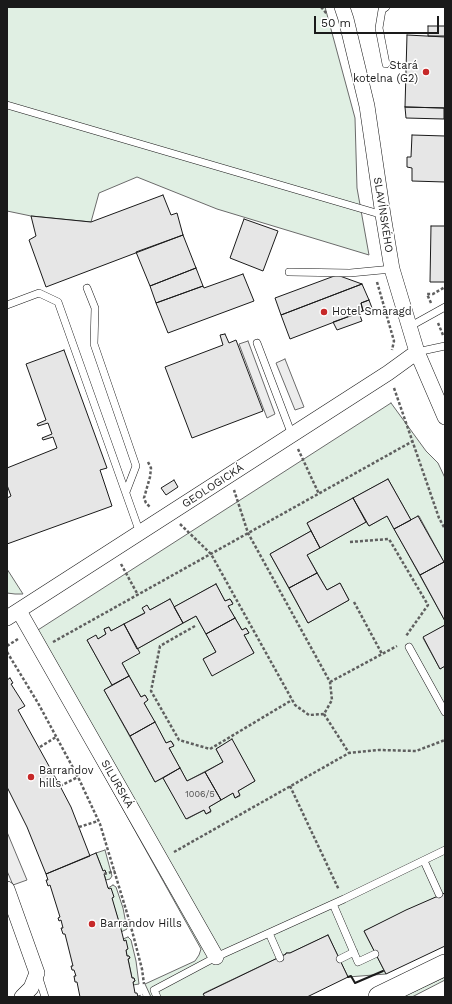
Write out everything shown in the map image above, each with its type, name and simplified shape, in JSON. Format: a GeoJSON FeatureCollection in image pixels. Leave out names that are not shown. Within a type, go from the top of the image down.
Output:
{"type":"FeatureCollection","features":[{"type":"Feature","properties":{"kind":"main road"},"geometry":{"type":"LineString","coordinates":[[379,997],[445,965]]}},
{"type":"Feature","properties":{"kind":"street","name":"SLAVÍNSKÉHO"},"geometry":{"type":"LineString","coordinates":[[342,7],[367,106],[392,269],[417,352],[445,417]]}},
{"type":"Feature","properties":{"kind":"street","name":"GEOLOGICKÁ"},"geometry":{"type":"LineString","coordinates":[[13,614],[140,533],[163,511],[229,476],[388,373],[417,352]]}},
{"type":"Feature","properties":{"kind":"street","name":"SILURSKÁ"},"geometry":{"type":"LineString","coordinates":[[13,614],[41,649],[216,957]]}},
{"type":"Feature","properties":{"kind":"street"},"geometry":{"type":"LineString","coordinates":[[7,890],[37,973],[29,994]]}},
{"type":"Feature","properties":{"kind":"lane"},"geometry":{"type":"LineString","coordinates":[[386,7],[382,10],[379,28],[386,64]]}},
{"type":"Feature","properties":{"kind":"lane"},"geometry":{"type":"LineString","coordinates":[[7,105],[383,215]]}},
{"type":"Feature","properties":{"kind":"lane"},"geometry":{"type":"LineString","coordinates":[[289,272],[350,273],[374,272],[392,269]]}},
{"type":"Feature","properties":{"kind":"lane"},"geometry":{"type":"LineString","coordinates":[[87,288],[95,308],[94,344],[136,466],[126,492]]}},
{"type":"Feature","properties":{"kind":"lane"},"geometry":{"type":"LineString","coordinates":[[7,305],[39,293],[58,302],[140,533]]}},
{"type":"Feature","properties":{"kind":"lane"},"geometry":{"type":"LineString","coordinates":[[410,327],[445,307]]}},
{"type":"Feature","properties":{"kind":"lane"},"geometry":{"type":"LineString","coordinates":[[257,343],[292,435]]}},
{"type":"Feature","properties":{"kind":"lane"},"geometry":{"type":"LineString","coordinates":[[417,352],[445,346]]}},
{"type":"Feature","properties":{"kind":"lane"},"geometry":{"type":"LineString","coordinates":[[409,647],[445,712]]}},
{"type":"Feature","properties":{"kind":"lane"},"geometry":{"type":"LineString","coordinates":[[157,997],[154,990],[216,957],[344,899],[445,850]]}},
{"type":"Feature","properties":{"kind":"lane"},"geometry":{"type":"LineString","coordinates":[[424,860],[439,894]]}},
{"type":"Feature","properties":{"kind":"lane"},"geometry":{"type":"LineString","coordinates":[[333,904],[358,962],[375,954]]}},
{"type":"Feature","properties":{"kind":"lane"},"geometry":{"type":"LineString","coordinates":[[270,933],[280,958]]}},
{"type":"Feature","properties":{"kind":"lane"},"geometry":{"type":"LineString","coordinates":[[340,959],[354,952]]}},
{"type":"Feature","properties":{"kind":"lane"},"geometry":{"type":"LineString","coordinates":[[37,973],[45,997]]}},
{"type":"Feature","properties":{"kind":"path"},"geometry":{"type":"LineString","coordinates":[[374,272],[394,341],[389,355]]}},
{"type":"Feature","properties":{"kind":"path"},"geometry":{"type":"LineString","coordinates":[[427,294],[433,294],[445,287]]}},
{"type":"Feature","properties":{"kind":"path"},"geometry":{"type":"LineString","coordinates":[[394,388],[439,518],[445,529]]}},
{"type":"Feature","properties":{"kind":"path"},"geometry":{"type":"LineString","coordinates":[[292,435],[319,494]]}},
{"type":"Feature","properties":{"kind":"path"},"geometry":{"type":"LineString","coordinates":[[41,649],[413,442]]}},
{"type":"Feature","properties":{"kind":"path"},"geometry":{"type":"LineString","coordinates":[[148,460],[150,477],[144,498],[146,503],[151,508],[163,511],[211,554],[294,705],[309,715],[324,714]]}},
{"type":"Feature","properties":{"kind":"path"},"geometry":{"type":"LineString","coordinates":[[229,476],[248,533],[330,682],[332,700],[324,714]]}},
{"type":"Feature","properties":{"kind":"path"},"geometry":{"type":"LineString","coordinates":[[350,542],[389,539],[428,605],[403,641]]}},
{"type":"Feature","properties":{"kind":"path"},"geometry":{"type":"LineString","coordinates":[[113,550],[138,595]]}},
{"type":"Feature","properties":{"kind":"path"},"geometry":{"type":"LineString","coordinates":[[354,602],[382,654]]}},
{"type":"Feature","properties":{"kind":"path"},"geometry":{"type":"LineString","coordinates":[[195,626],[160,646],[151,691],[179,740],[210,749],[292,700]]}},
{"type":"Feature","properties":{"kind":"path"},"geometry":{"type":"LineString","coordinates":[[330,682],[400,644]]}},
{"type":"Feature","properties":{"kind":"path"},"geometry":{"type":"LineString","coordinates":[[7,652],[38,703],[78,777],[98,821],[115,871],[130,923],[142,969],[145,988]]}},
{"type":"Feature","properties":{"kind":"path"},"geometry":{"type":"LineString","coordinates":[[324,714],[349,754]]}},
{"type":"Feature","properties":{"kind":"path"},"geometry":{"type":"LineString","coordinates":[[40,747],[56,738]]}},
{"type":"Feature","properties":{"kind":"path"},"geometry":{"type":"LineString","coordinates":[[160,860],[349,754],[379,750],[416,751],[445,740]]}},
{"type":"Feature","properties":{"kind":"path"},"geometry":{"type":"LineString","coordinates":[[60,786],[78,777]]}},
{"type":"Feature","properties":{"kind":"path"},"geometry":{"type":"LineString","coordinates":[[290,786],[344,899]]}},
{"type":"Feature","properties":{"kind":"path"},"geometry":{"type":"LineString","coordinates":[[79,828],[98,821]]}},
{"type":"Feature","properties":{"kind":"path"},"geometry":{"type":"LineString","coordinates":[[104,874],[115,871]]}},
{"type":"Feature","properties":{"kind":"path"},"geometry":{"type":"LineString","coordinates":[[120,926],[130,923]]}},
{"type":"Feature","properties":{"kind":"path"},"geometry":{"type":"LineString","coordinates":[[138,997],[146,995]]}},
{"type":"Feature","properties":{"kind":"green space"},"geometry":{"type":"Polygon","coordinates":[[[7,7],[325,7],[355,118],[357,188],[369,255],[217,209],[137,177],[99,193],[91,222],[31,216],[7,211],[7,7]]]}},
{"type":"Feature","properties":{"kind":"green space"},"geometry":{"type":"Polygon","coordinates":[[[391,403],[426,451],[438,463],[445,478],[445,564],[419,516],[411,520],[388,479],[307,523],[311,531],[270,554],[308,623],[349,600],[340,583],[327,590],[307,555],[366,522],[369,526],[387,516],[445,621],[445,625],[423,638],[440,669],[445,666],[445,893],[364,931],[386,974],[348,977],[328,935],[290,953],[286,953],[204,993],[205,997],[151,997],[145,984],[195,961],[201,949],[27,637],[391,403]],[[216,584],[174,607],[170,599],[111,631],[109,627],[104,629],[106,634],[98,639],[87,640],[112,685],[104,690],[155,782],[163,778],[187,819],[204,810],[206,814],[211,812],[209,807],[233,793],[235,798],[240,796],[238,791],[255,781],[232,740],[216,749],[223,762],[187,781],[169,748],[174,745],[171,741],[166,743],[144,703],[148,700],[145,695],[141,697],[122,663],[137,649],[196,616],[216,652],[203,659],[254,653],[244,635],[249,633],[246,628],[242,630],[228,606],[233,603],[230,599],[225,601],[216,584]]]}},
{"type":"Feature","properties":{"kind":"green space"},"geometry":{"type":"Polygon","coordinates":[[[7,569],[23,594],[7,593],[7,569]]]}},
{"type":"Feature","properties":{"kind":"green space"},"geometry":{"type":"Polygon","coordinates":[[[105,850],[112,876],[110,879],[106,880],[104,874],[106,873],[103,871],[96,853],[105,850]]]}},
{"type":"Feature","properties":{"kind":"green space"},"geometry":{"type":"Polygon","coordinates":[[[113,885],[116,887],[123,908],[127,929],[121,932],[121,922],[119,922],[108,888],[113,885]]]}},
{"type":"Feature","properties":{"kind":"green space"},"geometry":{"type":"Polygon","coordinates":[[[128,937],[131,940],[136,961],[139,984],[133,985],[133,982],[135,981],[134,978],[132,978],[128,959],[130,958],[127,956],[125,940],[124,941],[123,939],[128,937]]]}},
{"type":"Feature","properties":{"kind":"green space"},"geometry":{"type":"Polygon","coordinates":[[[445,977],[445,980],[412,997],[402,997],[445,977]]]}},
{"type":"Feature","properties":{"kind":"shaded area"},"geometry":{"type":"Polygon","coordinates":[[[248,341],[275,414],[267,418],[239,344],[248,341]]]}},
{"type":"Feature","properties":{"kind":"shaded area"},"geometry":{"type":"Polygon","coordinates":[[[285,359],[304,407],[295,410],[276,363],[285,359]]]}},
{"type":"Feature","properties":{"kind":"shaded area"},"geometry":{"type":"Polygon","coordinates":[[[7,832],[27,880],[13,885],[7,871],[7,832]]]}},
{"type":"Feature","properties":{"kind":"building"},"geometry":{"type":"Polygon","coordinates":[[[428,26],[445,26],[445,36],[428,36],[428,26]]]}},
{"type":"Feature","properties":{"kind":"building","name":"Stará kotelna (G2)"},"geometry":{"type":"Polygon","coordinates":[[[407,35],[445,37],[445,108],[405,107],[407,35]]]}},
{"type":"Feature","properties":{"kind":"building"},"geometry":{"type":"Polygon","coordinates":[[[405,107],[444,108],[444,119],[406,118],[405,107]]]}},
{"type":"Feature","properties":{"kind":"building"},"geometry":{"type":"Polygon","coordinates":[[[412,135],[445,136],[445,182],[412,181],[412,168],[407,167],[407,157],[411,157],[412,135]]]}},
{"type":"Feature","properties":{"kind":"building"},"geometry":{"type":"Polygon","coordinates":[[[163,195],[171,215],[177,213],[183,235],[46,287],[29,240],[36,236],[31,216],[91,222],[163,195]]]}},
{"type":"Feature","properties":{"kind":"building"},"geometry":{"type":"Polygon","coordinates":[[[244,219],[278,231],[263,271],[230,258],[244,219]]]}},
{"type":"Feature","properties":{"kind":"building"},"geometry":{"type":"Polygon","coordinates":[[[431,226],[445,226],[445,282],[430,282],[431,226]]]}},
{"type":"Feature","properties":{"kind":"building"},"geometry":{"type":"Polygon","coordinates":[[[183,235],[196,268],[150,286],[136,252],[183,235]]]}},
{"type":"Feature","properties":{"kind":"building"},"geometry":{"type":"Polygon","coordinates":[[[196,268],[203,286],[156,303],[150,286],[196,268]]]}},
{"type":"Feature","properties":{"kind":"building"},"geometry":{"type":"Polygon","coordinates":[[[243,274],[254,301],[168,333],[156,303],[203,286],[204,288],[243,274]]]}},
{"type":"Feature","properties":{"kind":"building"},"geometry":{"type":"Polygon","coordinates":[[[337,275],[362,284],[281,315],[275,298],[337,275]]]}},
{"type":"Feature","properties":{"kind":"building","name":"Hotel Smaragd"},"geometry":{"type":"Polygon","coordinates":[[[362,284],[369,300],[361,303],[363,311],[290,339],[281,315],[362,284]]]}},
{"type":"Feature","properties":{"kind":"building"},"geometry":{"type":"Polygon","coordinates":[[[369,300],[372,308],[363,311],[361,303],[369,300]]]}},
{"type":"Feature","properties":{"kind":"building"},"geometry":{"type":"Polygon","coordinates":[[[359,313],[362,321],[337,330],[333,322],[359,313]]]}},
{"type":"Feature","properties":{"kind":"building"},"geometry":{"type":"Polygon","coordinates":[[[225,334],[229,343],[236,340],[263,411],[192,438],[165,367],[223,345],[220,335],[225,334]]]}},
{"type":"Feature","properties":{"kind":"building"},"geometry":{"type":"Polygon","coordinates":[[[64,350],[107,468],[100,470],[112,506],[7,544],[7,498],[11,496],[7,485],[7,468],[57,448],[53,437],[43,440],[42,438],[52,434],[48,423],[38,426],[37,424],[46,420],[26,364],[64,350]]]}},
{"type":"Feature","properties":{"kind":"building"},"geometry":{"type":"Polygon","coordinates":[[[388,479],[411,520],[394,529],[387,516],[369,526],[353,498],[388,479]]]}},
{"type":"Feature","properties":{"kind":"building"},"geometry":{"type":"Polygon","coordinates":[[[174,480],[178,487],[166,495],[161,488],[174,480]]]}},
{"type":"Feature","properties":{"kind":"building"},"geometry":{"type":"Polygon","coordinates":[[[353,498],[366,522],[320,548],[307,523],[353,498]]]}},
{"type":"Feature","properties":{"kind":"building"},"geometry":{"type":"Polygon","coordinates":[[[418,516],[444,562],[420,575],[394,529],[418,516]]]}},
{"type":"Feature","properties":{"kind":"building"},"geometry":{"type":"Polygon","coordinates":[[[311,531],[320,548],[307,555],[317,573],[289,588],[270,554],[311,531]]]}},
{"type":"Feature","properties":{"kind":"building"},"geometry":{"type":"Polygon","coordinates":[[[444,562],[445,564],[445,621],[420,575],[444,562]]]}},
{"type":"Feature","properties":{"kind":"building"},"geometry":{"type":"Polygon","coordinates":[[[317,573],[327,590],[340,583],[349,600],[308,623],[289,588],[317,573]]]}},
{"type":"Feature","properties":{"kind":"building"},"geometry":{"type":"Polygon","coordinates":[[[216,584],[225,601],[230,599],[233,604],[228,606],[235,618],[206,634],[196,616],[183,623],[174,607],[216,584]]]}},
{"type":"Feature","properties":{"kind":"building"},"geometry":{"type":"Polygon","coordinates":[[[170,599],[183,623],[137,649],[124,624],[145,613],[142,608],[147,605],[150,610],[170,599]]]}},
{"type":"Feature","properties":{"kind":"building"},"geometry":{"type":"Polygon","coordinates":[[[235,618],[242,630],[246,628],[249,633],[244,635],[254,653],[212,676],[203,659],[216,652],[206,634],[235,618]]]}},
{"type":"Feature","properties":{"kind":"building"},"geometry":{"type":"Polygon","coordinates":[[[124,624],[140,653],[122,663],[129,676],[112,685],[87,640],[96,635],[98,639],[106,634],[104,629],[109,627],[111,631],[124,624]]]}},
{"type":"Feature","properties":{"kind":"building"},"geometry":{"type":"Polygon","coordinates":[[[445,625],[445,666],[440,669],[423,637],[445,625]]]}},
{"type":"Feature","properties":{"kind":"building"},"geometry":{"type":"Polygon","coordinates":[[[129,676],[141,697],[145,695],[148,700],[144,703],[155,722],[130,736],[104,690],[129,676]]]}},
{"type":"Feature","properties":{"kind":"building","name":"Barrandov hills"},"geometry":{"type":"Polygon","coordinates":[[[10,678],[13,683],[11,684],[25,706],[18,710],[71,807],[90,856],[46,874],[27,827],[7,787],[7,680],[10,678]]]}},
{"type":"Feature","properties":{"kind":"building"},"geometry":{"type":"Polygon","coordinates":[[[155,722],[166,743],[171,741],[174,746],[169,748],[180,768],[155,782],[130,736],[155,722]]]}},
{"type":"Feature","properties":{"kind":"building"},"geometry":{"type":"Polygon","coordinates":[[[232,739],[255,781],[238,791],[240,795],[235,798],[233,793],[221,800],[205,772],[223,762],[216,749],[232,739]]]}},
{"type":"Feature","properties":{"kind":"building"},"geometry":{"type":"Polygon","coordinates":[[[180,768],[187,781],[205,772],[221,800],[209,807],[211,811],[206,814],[204,810],[186,819],[163,778],[180,768]]]}},
{"type":"Feature","properties":{"kind":"building","name":"Barrandov Hills"},"geometry":{"type":"Polygon","coordinates":[[[96,853],[103,871],[105,870],[106,873],[104,874],[108,888],[111,888],[114,897],[112,898],[119,922],[121,922],[122,925],[120,925],[124,941],[126,940],[128,949],[126,950],[127,956],[130,958],[128,959],[132,978],[134,978],[135,981],[133,982],[135,993],[137,993],[138,997],[80,997],[77,982],[75,982],[74,976],[76,976],[74,970],[72,970],[71,966],[73,966],[65,934],[63,934],[61,928],[63,928],[61,920],[59,921],[58,918],[60,917],[50,885],[48,886],[46,880],[48,880],[46,874],[96,853]]]}},
{"type":"Feature","properties":{"kind":"building"},"geometry":{"type":"Polygon","coordinates":[[[445,893],[445,946],[386,974],[364,931],[445,893]]]}},
{"type":"Feature","properties":{"kind":"building"},"geometry":{"type":"Polygon","coordinates":[[[328,935],[348,977],[307,997],[205,997],[203,994],[286,953],[290,953],[328,935]]]}},
{"type":"Feature","properties":{"kind":"wall"},"geometry":{"type":"LineString","coordinates":[[348,977],[351,976],[355,983],[383,971]]}},
{"type":"Feature","properties":{"kind":"place","name":"Stará kotelna (G2)"},"geometry":{"type":"Point","coordinates":[426,72]}},
{"type":"Feature","properties":{"kind":"place","name":"Hotel Smaragd"},"geometry":{"type":"Point","coordinates":[324,312]}},
{"type":"Feature","properties":{"kind":"place","name":"Barrandov hills"},"geometry":{"type":"Point","coordinates":[31,777]}},
{"type":"Feature","properties":{"kind":"place","name":"Barrandov Hills"},"geometry":{"type":"Point","coordinates":[92,924]}}]}
